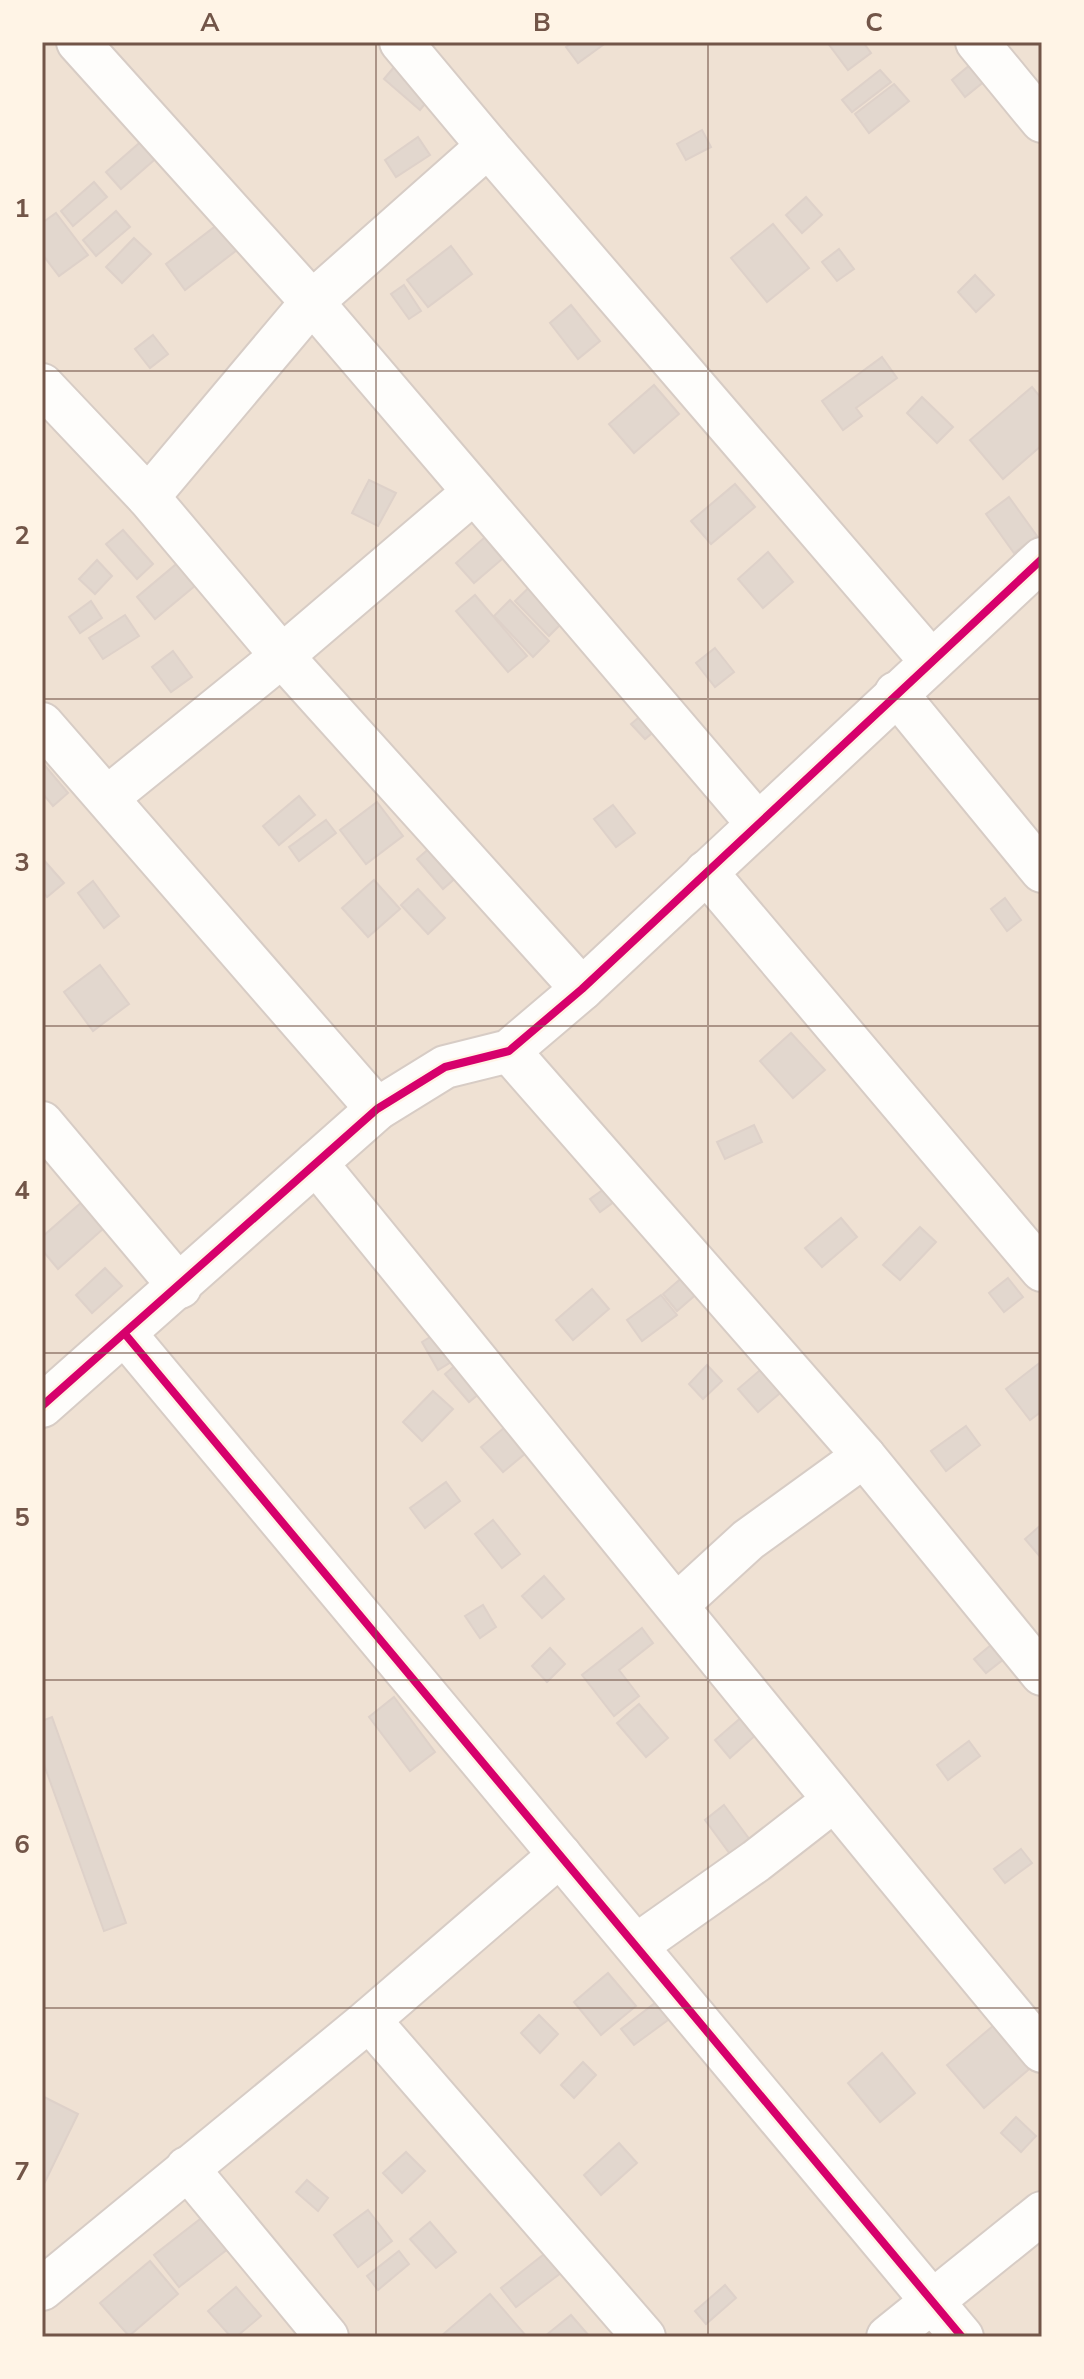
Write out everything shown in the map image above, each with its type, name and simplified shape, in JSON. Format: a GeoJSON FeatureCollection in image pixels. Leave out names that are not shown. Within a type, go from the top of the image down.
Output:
{"type":"FeatureCollection","features":[{"type":"Feature","properties":{"kind":"street"},"geometry":{"type":"LineString","coordinates":[[78,42],[312,302],[758,824]]}},
{"type":"Feature","properties":{"kind":"street"},"geometry":{"type":"LineString","coordinates":[[401,42],[931,661]]}},
{"type":"Feature","properties":{"kind":"street"},"geometry":{"type":"LineString","coordinates":[[977,42],[1042,121]]}},
{"type":"Feature","properties":{"kind":"street"},"geometry":{"type":"LineString","coordinates":[[148,497],[312,302],[488,146]]}},
{"type":"Feature","properties":{"kind":"street"},"geometry":{"type":"LineString","coordinates":[[42,385],[148,497],[282,656],[582,989]]}},
{"type":"Feature","properties":{"kind":"street"},"geometry":{"type":"LineString","coordinates":[[108,797],[282,656],[474,492]]}},
{"type":"Feature","properties":{"kind":"street"},"geometry":{"type":"LineString","coordinates":[[42,1406],[180,1287],[377,1109],[445,1067],[509,1051],[582,989],[1042,559]]}},
{"type":"Feature","properties":{"kind":"street"},"geometry":{"type":"LineString","coordinates":[[896,693],[1042,871]]}},
{"type":"Feature","properties":{"kind":"street"},"geometry":{"type":"LineString","coordinates":[[42,724],[377,1109]]}},
{"type":"Feature","properties":{"kind":"street"},"geometry":{"type":"LineString","coordinates":[[706,872],[1042,1270]]}},
{"type":"Feature","properties":{"kind":"street"},"geometry":{"type":"LineString","coordinates":[[509,1051],[864,1456],[1042,1674]]}},
{"type":"Feature","properties":{"kind":"street"},"geometry":{"type":"LineString","coordinates":[[42,1123],[180,1287]]}},
{"type":"Feature","properties":{"kind":"street"},"geometry":{"type":"LineString","coordinates":[[316,1163],[833,1801],[1042,2051]]}},
{"type":"Feature","properties":{"kind":"street"},"geometry":{"type":"LineString","coordinates":[[125,1334],[962,2337]]}},
{"type":"Feature","properties":{"kind":"street"},"geometry":{"type":"LineString","coordinates":[[677,1605],[748,1540],[864,1456]]}},
{"type":"Feature","properties":{"kind":"street"},"geometry":{"type":"LineString","coordinates":[[637,1945],[756,1861],[833,1801]]}},
{"type":"Feature","properties":{"kind":"street"},"geometry":{"type":"LineString","coordinates":[[42,2289],[369,2020],[560,1855]]}},
{"type":"Feature","properties":{"kind":"street"},"geometry":{"type":"LineString","coordinates":[[369,2020],[644,2337]]}},
{"type":"Feature","properties":{"kind":"street"},"geometry":{"type":"LineString","coordinates":[[187,2168],[327,2337]]}},
{"type":"Feature","properties":{"kind":"street"},"geometry":{"type":"LineString","coordinates":[[888,2337],[1042,2213]]}},
{"type":"Feature","properties":{"kind":"shaded area"},"geometry":{"type":"Polygon","coordinates":[[[42,42],[1042,42],[1042,2337],[42,2337],[42,42]]]}},
{"type":"Feature","properties":{"kind":"building"},"geometry":{"type":"Polygon","coordinates":[[[573,42],[607,42],[578,63],[566,47],[573,42]]]}},
{"type":"Feature","properties":{"kind":"building"},"geometry":{"type":"Polygon","coordinates":[[[827,42],[863,42],[871,53],[848,70],[827,42]]]}},
{"type":"Feature","properties":{"kind":"building"},"geometry":{"type":"Polygon","coordinates":[[[405,54],[441,84],[420,110],[384,79],[405,54]]]}},
{"type":"Feature","properties":{"kind":"building"},"geometry":{"type":"Polygon","coordinates":[[[983,54],[997,71],[965,97],[952,80],[983,54]]]}},
{"type":"Feature","properties":{"kind":"building"},"geometry":{"type":"Polygon","coordinates":[[[880,70],[891,82],[852,112],[842,100],[880,70]]]}},
{"type":"Feature","properties":{"kind":"building"},"geometry":{"type":"Polygon","coordinates":[[[894,84],[909,101],[869,133],[855,114],[894,84]]]}},
{"type":"Feature","properties":{"kind":"building"},"geometry":{"type":"Polygon","coordinates":[[[161,124],[176,141],[121,189],[106,172],[161,124]]]}},
{"type":"Feature","properties":{"kind":"building"},"geometry":{"type":"Polygon","coordinates":[[[702,130],[711,147],[686,160],[677,144],[702,130]]]}},
{"type":"Feature","properties":{"kind":"building"},"geometry":{"type":"Polygon","coordinates":[[[418,137],[430,155],[396,177],[385,160],[418,137]]]}},
{"type":"Feature","properties":{"kind":"building"},"geometry":{"type":"Polygon","coordinates":[[[94,182],[107,197],[73,226],[61,211],[94,182]]]}},
{"type":"Feature","properties":{"kind":"building"},"geometry":{"type":"Polygon","coordinates":[[[806,197],[822,215],[802,233],[786,215],[806,197]]]}},
{"type":"Feature","properties":{"kind":"building"},"geometry":{"type":"Polygon","coordinates":[[[116,211],[130,227],[96,256],[83,240],[116,211]]]}},
{"type":"Feature","properties":{"kind":"building"},"geometry":{"type":"Polygon","coordinates":[[[56,213],[88,255],[59,276],[42,254],[42,223],[56,213]]]}},
{"type":"Feature","properties":{"kind":"building"},"geometry":{"type":"Polygon","coordinates":[[[230,215],[250,240],[185,290],[166,264],[230,215]]]}},
{"type":"Feature","properties":{"kind":"building"},"geometry":{"type":"Polygon","coordinates":[[[773,224],[809,268],[767,302],[731,258],[773,224]]]}},
{"type":"Feature","properties":{"kind":"building"},"geometry":{"type":"Polygon","coordinates":[[[134,238],[151,254],[122,283],[106,267],[134,238]]]}},
{"type":"Feature","properties":{"kind":"building"},"geometry":{"type":"Polygon","coordinates":[[[451,246],[472,274],[428,307],[407,280],[451,246]]]}},
{"type":"Feature","properties":{"kind":"building"},"geometry":{"type":"Polygon","coordinates":[[[839,249],[854,269],[837,281],[822,262],[839,249]]]}},
{"type":"Feature","properties":{"kind":"building"},"geometry":{"type":"Polygon","coordinates":[[[975,275],[994,295],[976,312],[958,292],[975,275]]]}},
{"type":"Feature","properties":{"kind":"building"},"geometry":{"type":"Polygon","coordinates":[[[404,285],[421,311],[409,319],[391,294],[404,285]]]}},
{"type":"Feature","properties":{"kind":"building"},"geometry":{"type":"Polygon","coordinates":[[[571,305],[600,341],[578,359],[550,323],[571,305]]]}},
{"type":"Feature","properties":{"kind":"building"},"geometry":{"type":"Polygon","coordinates":[[[153,335],[168,354],[150,368],[135,349],[153,335]]]}},
{"type":"Feature","properties":{"kind":"building"},"geometry":{"type":"Polygon","coordinates":[[[882,357],[897,378],[856,408],[862,416],[843,430],[822,401],[882,357]]]}},
{"type":"Feature","properties":{"kind":"building"},"geometry":{"type":"Polygon","coordinates":[[[654,385],[679,414],[634,453],[609,424],[654,385]]]}},
{"type":"Feature","properties":{"kind":"building"},"geometry":{"type":"Polygon","coordinates":[[[1032,387],[1042,399],[1042,445],[1003,479],[970,440],[1032,387]]]}},
{"type":"Feature","properties":{"kind":"building"},"geometry":{"type":"Polygon","coordinates":[[[922,397],[953,427],[937,443],[907,413],[922,397]]]}},
{"type":"Feature","properties":{"kind":"building"},"geometry":{"type":"Polygon","coordinates":[[[369,480],[396,493],[378,526],[352,513],[369,480]]]}},
{"type":"Feature","properties":{"kind":"building"},"geometry":{"type":"Polygon","coordinates":[[[735,484],[755,507],[711,544],[691,521],[735,484]]]}},
{"type":"Feature","properties":{"kind":"building"},"geometry":{"type":"Polygon","coordinates":[[[1009,497],[1037,536],[1014,553],[986,514],[1009,497]]]}},
{"type":"Feature","properties":{"kind":"building"},"geometry":{"type":"Polygon","coordinates":[[[503,521],[522,542],[474,583],[456,563],[503,521]]]}},
{"type":"Feature","properties":{"kind":"building"},"geometry":{"type":"Polygon","coordinates":[[[123,530],[153,564],[137,579],[106,544],[123,530]]]}},
{"type":"Feature","properties":{"kind":"building"},"geometry":{"type":"Polygon","coordinates":[[[206,539],[225,561],[155,619],[137,597],[206,539]]]}},
{"type":"Feature","properties":{"kind":"building"},"geometry":{"type":"Polygon","coordinates":[[[768,552],[793,582],[763,608],[738,579],[768,552]]]}},
{"type":"Feature","properties":{"kind":"building"},"geometry":{"type":"Polygon","coordinates":[[[97,560],[112,576],[95,594],[79,579],[97,560]]]}},
{"type":"Feature","properties":{"kind":"building"},"geometry":{"type":"Polygon","coordinates":[[[545,572],[579,606],[549,636],[515,601],[545,572]]]}},
{"type":"Feature","properties":{"kind":"building"},"geometry":{"type":"Polygon","coordinates":[[[475,595],[527,656],[508,672],[456,611],[475,595]]]}},
{"type":"Feature","properties":{"kind":"building"},"geometry":{"type":"Polygon","coordinates":[[[510,600],[549,641],[533,657],[494,616],[510,600]]]}},
{"type":"Feature","properties":{"kind":"building"},"geometry":{"type":"Polygon","coordinates":[[[91,601],[102,618],[80,633],[69,617],[91,601]]]}},
{"type":"Feature","properties":{"kind":"building"},"geometry":{"type":"Polygon","coordinates":[[[125,615],[139,636],[103,659],[89,638],[125,615]]]}},
{"type":"Feature","properties":{"kind":"building"},"geometry":{"type":"Polygon","coordinates":[[[715,648],[734,672],[715,687],[696,663],[715,648]]]}},
{"type":"Feature","properties":{"kind":"building"},"geometry":{"type":"Polygon","coordinates":[[[173,651],[192,677],[171,692],[152,667],[173,651]]]}},
{"type":"Feature","properties":{"kind":"building"},"geometry":{"type":"Polygon","coordinates":[[[657,702],[670,718],[645,739],[631,724],[657,702]]]}},
{"type":"Feature","properties":{"kind":"building"},"geometry":{"type":"Polygon","coordinates":[[[42,762],[68,793],[53,806],[42,793],[42,762]]]}},
{"type":"Feature","properties":{"kind":"building"},"geometry":{"type":"Polygon","coordinates":[[[299,796],[315,815],[279,845],[263,826],[299,796]]]}},
{"type":"Feature","properties":{"kind":"building"},"geometry":{"type":"Polygon","coordinates":[[[377,802],[403,836],[366,864],[340,830],[377,802]]]}},
{"type":"Feature","properties":{"kind":"building"},"geometry":{"type":"Polygon","coordinates":[[[613,805],[635,833],[616,847],[594,819],[613,805]]]}},
{"type":"Feature","properties":{"kind":"building"},"geometry":{"type":"Polygon","coordinates":[[[326,820],[336,833],[299,861],[289,847],[326,820]]]}},
{"type":"Feature","properties":{"kind":"building"},"geometry":{"type":"Polygon","coordinates":[[[449,831],[475,861],[443,889],[417,859],[449,831]]]}},
{"type":"Feature","properties":{"kind":"building"},"geometry":{"type":"Polygon","coordinates":[[[42,858],[64,883],[47,897],[42,891],[42,858]]]}},
{"type":"Feature","properties":{"kind":"building"},"geometry":{"type":"Polygon","coordinates":[[[374,880],[400,909],[368,937],[342,908],[374,880]]]}},
{"type":"Feature","properties":{"kind":"building"},"geometry":{"type":"Polygon","coordinates":[[[93,881],[119,916],[104,928],[78,893],[93,881]]]}},
{"type":"Feature","properties":{"kind":"building"},"geometry":{"type":"Polygon","coordinates":[[[418,889],[445,918],[428,934],[401,905],[418,889]]]}},
{"type":"Feature","properties":{"kind":"building"},"geometry":{"type":"Polygon","coordinates":[[[1005,898],[1021,920],[1007,931],[991,909],[1005,898]]]}},
{"type":"Feature","properties":{"kind":"building"},"geometry":{"type":"Polygon","coordinates":[[[100,965],[129,1004],[93,1031],[64,992],[100,965]]]}},
{"type":"Feature","properties":{"kind":"building"},"geometry":{"type":"Polygon","coordinates":[[[791,1033],[825,1070],[793,1098],[760,1061],[791,1033]]]}},
{"type":"Feature","properties":{"kind":"building"},"geometry":{"type":"Polygon","coordinates":[[[754,1125],[762,1142],[725,1159],[717,1142],[754,1125]]]}},
{"type":"Feature","properties":{"kind":"building"},"geometry":{"type":"Polygon","coordinates":[[[621,1177],[630,1190],[600,1212],[590,1199],[621,1177]]]}},
{"type":"Feature","properties":{"kind":"building"},"geometry":{"type":"Polygon","coordinates":[[[99,1187],[122,1212],[58,1269],[42,1250],[42,1237],[99,1187]]]}},
{"type":"Feature","properties":{"kind":"building"},"geometry":{"type":"Polygon","coordinates":[[[841,1218],[857,1237],[822,1267],[805,1248],[841,1218]]]}},
{"type":"Feature","properties":{"kind":"building"},"geometry":{"type":"Polygon","coordinates":[[[920,1227],[936,1242],[900,1280],[883,1265],[920,1227]]]}},
{"type":"Feature","properties":{"kind":"building"},"geometry":{"type":"Polygon","coordinates":[[[700,1262],[714,1279],[677,1311],[663,1294],[700,1262]]]}},
{"type":"Feature","properties":{"kind":"building"},"geometry":{"type":"Polygon","coordinates":[[[105,1268],[122,1286],[92,1313],[76,1295],[105,1268]]]}},
{"type":"Feature","properties":{"kind":"building"},"geometry":{"type":"Polygon","coordinates":[[[1008,1278],[1023,1297],[1004,1312],[989,1293],[1008,1278]]]}},
{"type":"Feature","properties":{"kind":"building"},"geometry":{"type":"Polygon","coordinates":[[[592,1289],[609,1309],[573,1340],[556,1320],[592,1289]]]}},
{"type":"Feature","properties":{"kind":"building"},"geometry":{"type":"Polygon","coordinates":[[[661,1295],[677,1315],[642,1341],[627,1320],[661,1295]]]}},
{"type":"Feature","properties":{"kind":"building"},"geometry":{"type":"Polygon","coordinates":[[[445,1328],[461,1356],[438,1370],[422,1342],[445,1328]]]}},
{"type":"Feature","properties":{"kind":"building"},"geometry":{"type":"Polygon","coordinates":[[[465,1357],[490,1385],[469,1402],[445,1374],[465,1357]]]}},
{"type":"Feature","properties":{"kind":"building"},"geometry":{"type":"Polygon","coordinates":[[[773,1359],[793,1382],[758,1412],[738,1389],[773,1359]]]}},
{"type":"Feature","properties":{"kind":"building"},"geometry":{"type":"Polygon","coordinates":[[[1042,1361],[1042,1411],[1030,1420],[1006,1389],[1042,1361]]]}},
{"type":"Feature","properties":{"kind":"building"},"geometry":{"type":"Polygon","coordinates":[[[707,1365],[722,1381],[703,1399],[689,1384],[707,1365]]]}},
{"type":"Feature","properties":{"kind":"building"},"geometry":{"type":"Polygon","coordinates":[[[433,1391],[453,1409],[422,1441],[403,1422],[433,1391]]]}},
{"type":"Feature","properties":{"kind":"building"},"geometry":{"type":"Polygon","coordinates":[[[517,1417],[538,1443],[503,1472],[481,1447],[517,1417]]]}},
{"type":"Feature","properties":{"kind":"building"},"geometry":{"type":"Polygon","coordinates":[[[966,1426],[980,1445],[946,1471],[931,1451],[966,1426]]]}},
{"type":"Feature","properties":{"kind":"building"},"geometry":{"type":"Polygon","coordinates":[[[446,1482],[460,1501],[425,1528],[410,1508],[446,1482]]]}},
{"type":"Feature","properties":{"kind":"building"},"geometry":{"type":"Polygon","coordinates":[[[493,1520],[520,1554],[502,1568],[475,1534],[493,1520]]]}},
{"type":"Feature","properties":{"kind":"building"},"geometry":{"type":"Polygon","coordinates":[[[1042,1524],[1042,1559],[1025,1539],[1042,1524]]]}},
{"type":"Feature","properties":{"kind":"building"},"geometry":{"type":"Polygon","coordinates":[[[544,1576],[564,1599],[542,1618],[522,1596],[544,1576]]]}},
{"type":"Feature","properties":{"kind":"building"},"geometry":{"type":"Polygon","coordinates":[[[483,1605],[496,1627],[480,1638],[465,1616],[483,1605]]]}},
{"type":"Feature","properties":{"kind":"building"},"geometry":{"type":"Polygon","coordinates":[[[642,1628],[653,1643],[619,1670],[639,1696],[614,1716],[582,1675],[642,1628]]]}},
{"type":"Feature","properties":{"kind":"building"},"geometry":{"type":"Polygon","coordinates":[[[997,1640],[1009,1655],[986,1673],[974,1659],[997,1640]]]}},
{"type":"Feature","properties":{"kind":"building"},"geometry":{"type":"Polygon","coordinates":[[[550,1648],[565,1664],[547,1682],[532,1666],[550,1648]]]}},
{"type":"Feature","properties":{"kind":"building"},"geometry":{"type":"Polygon","coordinates":[[[394,1697],[435,1752],[410,1771],[369,1717],[394,1697]]]}},
{"type":"Feature","properties":{"kind":"building"},"geometry":{"type":"Polygon","coordinates":[[[639,1704],[668,1738],[646,1757],[617,1723],[639,1704]]]}},
{"type":"Feature","properties":{"kind":"building"},"geometry":{"type":"Polygon","coordinates":[[[743,1716],[758,1733],[730,1758],[715,1740],[743,1716]]]}},
{"type":"Feature","properties":{"kind":"building"},"geometry":{"type":"Polygon","coordinates":[[[52,1717],[126,1923],[104,1931],[42,1759],[42,1721],[52,1717]]]}},
{"type":"Feature","properties":{"kind":"building"},"geometry":{"type":"Polygon","coordinates":[[[969,1741],[980,1756],[948,1780],[937,1765],[969,1741]]]}},
{"type":"Feature","properties":{"kind":"building"},"geometry":{"type":"Polygon","coordinates":[[[724,1805],[753,1844],[733,1858],[705,1820],[724,1805]]]}},
{"type":"Feature","properties":{"kind":"building"},"geometry":{"type":"Polygon","coordinates":[[[1021,1849],[1032,1863],[1005,1883],[994,1869],[1021,1849]]]}},
{"type":"Feature","properties":{"kind":"building"},"geometry":{"type":"Polygon","coordinates":[[[608,1973],[636,2006],[601,2035],[574,2002],[608,1973]]]}},
{"type":"Feature","properties":{"kind":"building"},"geometry":{"type":"Polygon","coordinates":[[[659,2000],[672,2017],[634,2045],[621,2029],[659,2000]]]}},
{"type":"Feature","properties":{"kind":"building"},"geometry":{"type":"Polygon","coordinates":[[[1014,2008],[1042,2058],[984,2108],[947,2065],[1014,2008]]]}},
{"type":"Feature","properties":{"kind":"building"},"geometry":{"type":"Polygon","coordinates":[[[539,2015],[558,2034],[540,2053],[521,2033],[539,2015]]]}},
{"type":"Feature","properties":{"kind":"building"},"geometry":{"type":"Polygon","coordinates":[[[882,2053],[915,2093],[880,2122],[848,2083],[882,2053]]]}},
{"type":"Feature","properties":{"kind":"building"},"geometry":{"type":"Polygon","coordinates":[[[583,2062],[596,2075],[574,2098],[561,2085],[583,2062]]]}},
{"type":"Feature","properties":{"kind":"building"},"geometry":{"type":"Polygon","coordinates":[[[42,2096],[78,2114],[42,2188],[42,2096]]]}},
{"type":"Feature","properties":{"kind":"building"},"geometry":{"type":"Polygon","coordinates":[[[1016,2117],[1036,2136],[1021,2152],[1001,2133],[1016,2117]]]}},
{"type":"Feature","properties":{"kind":"building"},"geometry":{"type":"Polygon","coordinates":[[[619,2143],[637,2163],[601,2195],[584,2175],[619,2143]]]}},
{"type":"Feature","properties":{"kind":"building"},"geometry":{"type":"Polygon","coordinates":[[[406,2152],[425,2171],[402,2193],[383,2173],[406,2152]]]}},
{"type":"Feature","properties":{"kind":"building"},"geometry":{"type":"Polygon","coordinates":[[[307,2180],[328,2198],[318,2211],[296,2192],[307,2180]]]}},
{"type":"Feature","properties":{"kind":"building"},"geometry":{"type":"Polygon","coordinates":[[[222,2202],[247,2234],[179,2287],[154,2255],[222,2202]]]}},
{"type":"Feature","properties":{"kind":"building"},"geometry":{"type":"Polygon","coordinates":[[[368,2210],[392,2241],[358,2267],[334,2235],[368,2210]]]}},
{"type":"Feature","properties":{"kind":"building"},"geometry":{"type":"Polygon","coordinates":[[[430,2222],[456,2252],[436,2268],[410,2239],[430,2222]]]}},
{"type":"Feature","properties":{"kind":"building"},"geometry":{"type":"Polygon","coordinates":[[[562,2240],[578,2260],[516,2307],[501,2288],[562,2240]]]}},
{"type":"Feature","properties":{"kind":"building"},"geometry":{"type":"Polygon","coordinates":[[[399,2251],[409,2264],[378,2290],[367,2276],[399,2251]]]}},
{"type":"Feature","properties":{"kind":"building"},"geometry":{"type":"Polygon","coordinates":[[[150,2261],[178,2294],[129,2336],[100,2303],[150,2261]]]}},
{"type":"Feature","properties":{"kind":"building"},"geometry":{"type":"Polygon","coordinates":[[[725,2285],[736,2298],[706,2324],[695,2311],[725,2285]]]}},
{"type":"Feature","properties":{"kind":"building"},"geometry":{"type":"Polygon","coordinates":[[[236,2287],[261,2316],[236,2337],[231,2337],[208,2311],[236,2287]]]}},
{"type":"Feature","properties":{"kind":"building"},"geometry":{"type":"Polygon","coordinates":[[[490,2294],[527,2337],[440,2337],[490,2294]]]}},
{"type":"Feature","properties":{"kind":"building"},"geometry":{"type":"Polygon","coordinates":[[[571,2315],[590,2337],[544,2337],[571,2315]]]}},
{"type":"Feature","properties":{"kind":"cycle path"},"geometry":{"type":"LineString","coordinates":[[42,1406],[377,1109],[445,1067],[509,1051],[582,989],[1042,559]]}},
{"type":"Feature","properties":{"kind":"cycle path"},"geometry":{"type":"LineString","coordinates":[[125,1334],[962,2337]]}}]}
